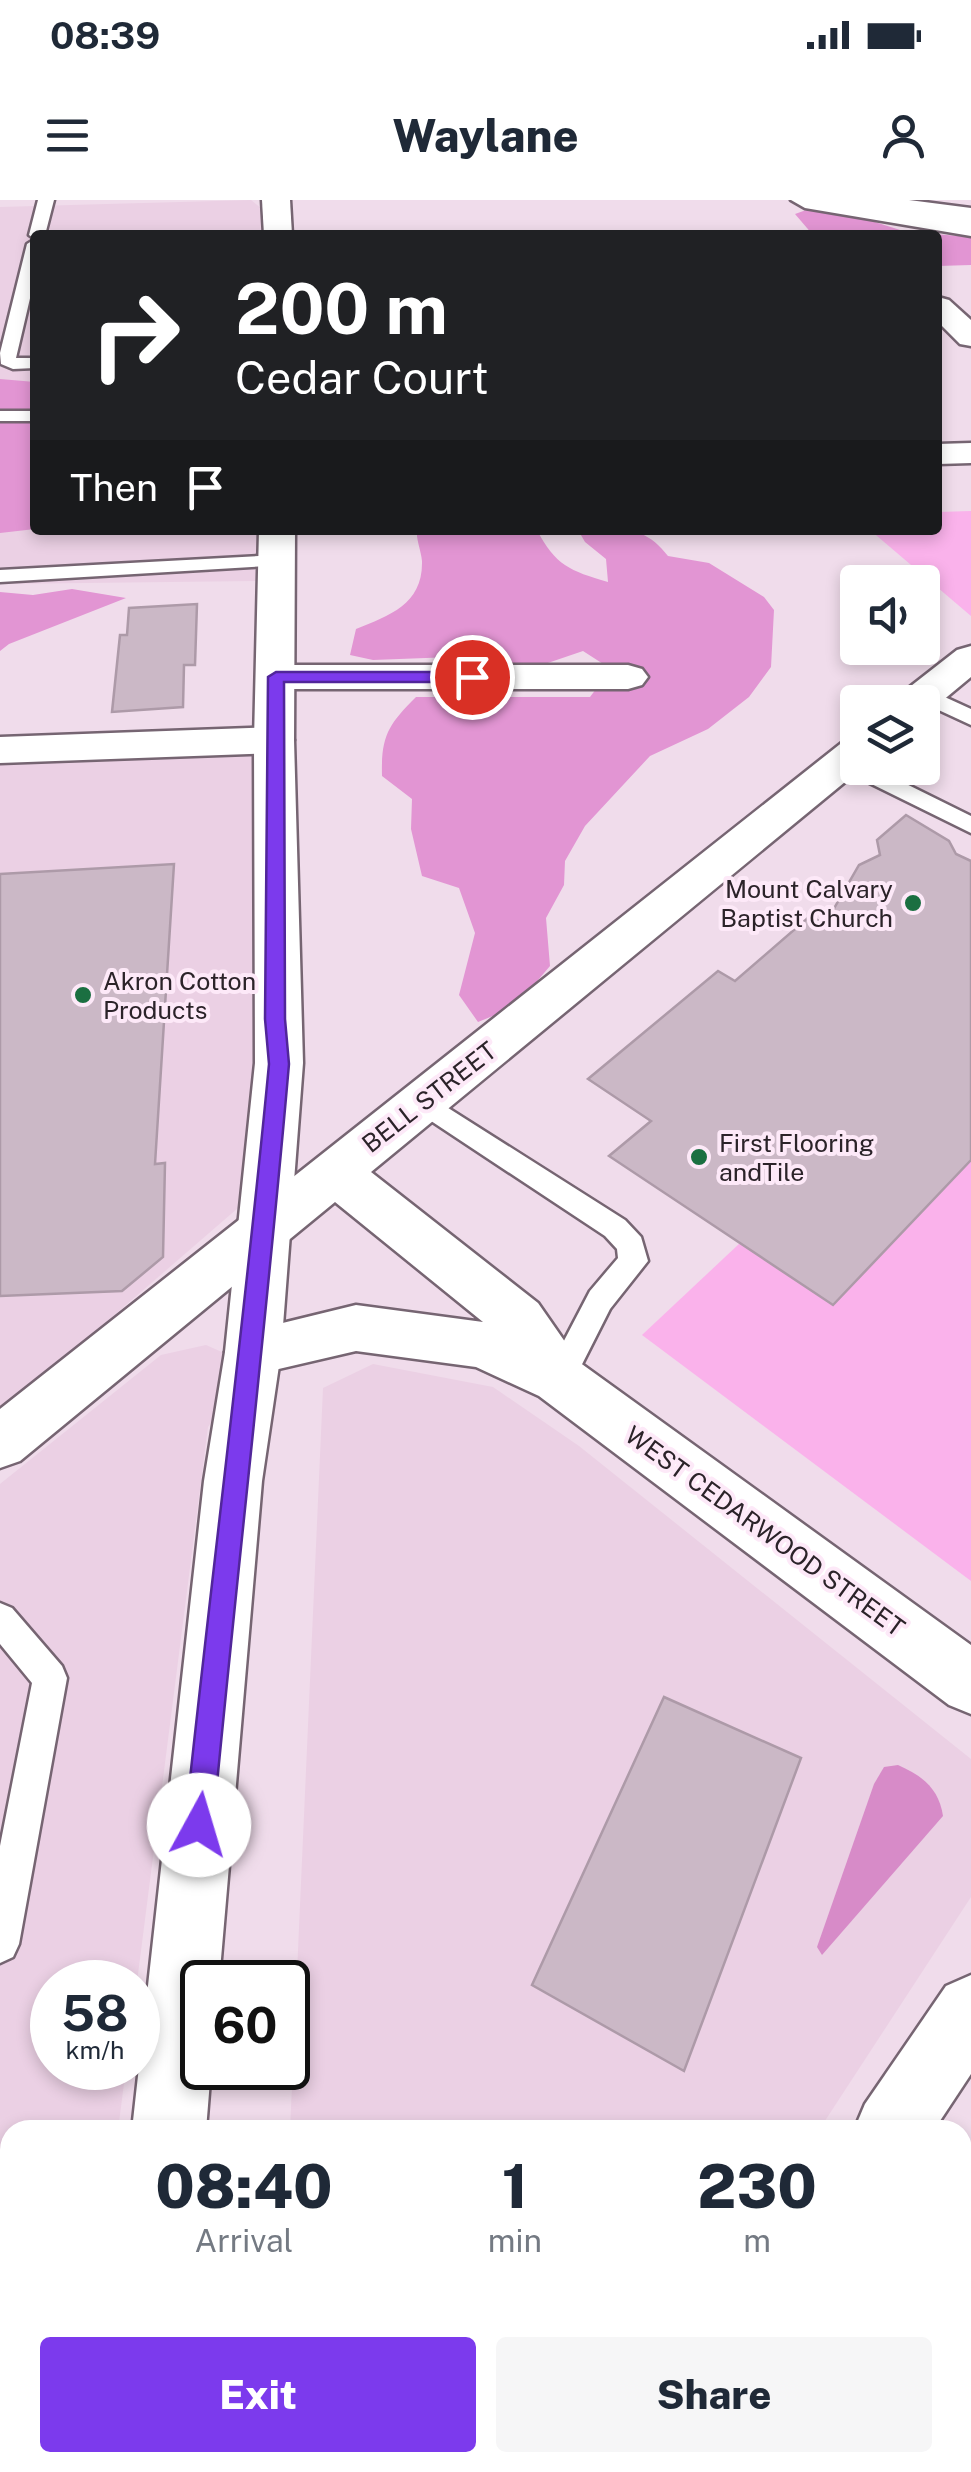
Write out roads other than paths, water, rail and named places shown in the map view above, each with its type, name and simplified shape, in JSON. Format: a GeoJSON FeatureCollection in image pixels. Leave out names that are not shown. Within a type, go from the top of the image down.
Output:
{"type":"FeatureCollection","features":[{"type":"Feature","properties":{"kind":"main road"},"geometry":{"type":"LineString","coordinates":[[276,200],[278,230]]}},
{"type":"Feature","properties":{"kind":"main road"},"geometry":{"type":"LineString","coordinates":[[804,200],[971,227]]}},
{"type":"Feature","properties":{"kind":"main road"},"geometry":{"type":"LineString","coordinates":[[840,200],[971,216]]}},
{"type":"Feature","properties":{"kind":"main road"},"geometry":{"type":"LineString","coordinates":[[942,310],[971,336]]}},
{"type":"Feature","properties":{"kind":"main road"},"geometry":{"type":"LineString","coordinates":[[942,454],[971,453]]}},
{"type":"Feature","properties":{"kind":"main road"},"geometry":{"type":"LineString","coordinates":[[170,2120],[233,1482],[253,1352],[279,1064],[274,740],[277,546]]}},
{"type":"Feature","properties":{"kind":"main road"},"geometry":{"type":"LineString","coordinates":[[938,685],[971,658]]}},
{"type":"Feature","properties":{"kind":"main road"},"geometry":{"type":"LineString","coordinates":[[276,677],[628,677]]}},
{"type":"Feature","properties":{"kind":"main road"},"geometry":{"type":"LineString","coordinates":[[0,750],[274,740]]}},
{"type":"Feature","properties":{"kind":"main road","name":"BELL STREET"},"geometry":{"type":"LineString","coordinates":[[0,1443],[840,764]]}},
{"type":"Feature","properties":{"kind":"main road","name":"WEST CEDARWOOD STREET"},"geometry":{"type":"LineString","coordinates":[[334,1172],[520,1319],[559,1379]]}},
{"type":"Feature","properties":{"kind":"main road","name":"WEST CEDARWOOD STREET"},"geometry":{"type":"LineString","coordinates":[[253,1352],[356,1328],[483,1345],[559,1379],[971,1683]]}},
{"type":"Feature","properties":{"kind":"main road"},"geometry":{"type":"LineString","coordinates":[[899,2120],[971,2011]]}},
{"type":"Feature","properties":{"kind":"lane"},"geometry":{"type":"LineString","coordinates":[[38,230],[46,200]]}},
{"type":"Feature","properties":{"kind":"lane"},"geometry":{"type":"LineString","coordinates":[[30,264],[6,360],[13,364],[30,363]]}},
{"type":"Feature","properties":{"kind":"lane"},"geometry":{"type":"LineString","coordinates":[[15,324],[30,324]]}},
{"type":"Feature","properties":{"kind":"lane"},"geometry":{"type":"LineString","coordinates":[[0,416],[30,416]]}},
{"type":"Feature","properties":{"kind":"lane"},"geometry":{"type":"LineString","coordinates":[[0,576],[277,546]]}},
{"type":"Feature","properties":{"kind":"lane"},"geometry":{"type":"LineString","coordinates":[[940,706],[971,718]]}},
{"type":"Feature","properties":{"kind":"lane"},"geometry":{"type":"LineString","coordinates":[[901,785],[971,825]]}},
{"type":"Feature","properties":{"kind":"lane"},"geometry":{"type":"LineString","coordinates":[[423,1102],[615,1228],[632,1245],[633,1261],[600,1300],[559,1379]]}},
{"type":"Feature","properties":{"kind":"lane"},"geometry":{"type":"LineString","coordinates":[[0,1619],[50,1678],[0,1944]]}},
{"type":"Feature","properties":{"kind":"place","name":"Mount Calvary Baptist Church"},"geometry":{"type":"Point","coordinates":[913,903]}},
{"type":"Feature","properties":{"kind":"place","name":"Akron Cotton Products"},"geometry":{"type":"Point","coordinates":[83,995]}},
{"type":"Feature","properties":{"kind":"place","name":"First Flooring andTile"},"geometry":{"type":"Point","coordinates":[699,1157]}}]}
